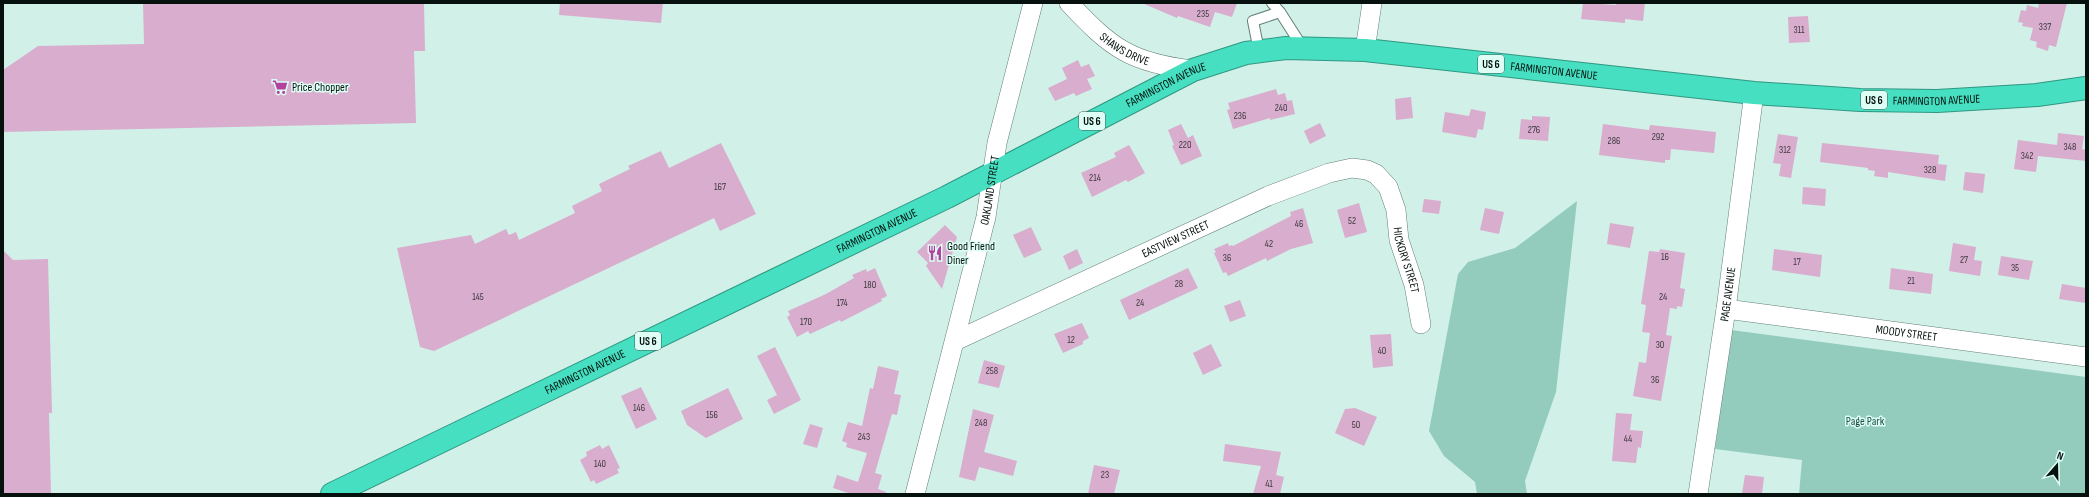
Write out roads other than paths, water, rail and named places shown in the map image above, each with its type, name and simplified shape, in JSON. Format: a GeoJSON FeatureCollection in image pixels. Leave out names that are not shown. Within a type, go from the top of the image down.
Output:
{"type":"FeatureCollection","features":[{"type":"Feature","properties":{"kind":"highway","name":"FARMINGTON AVENUE"},"geometry":{"type":"LineString","coordinates":[[332,494],[947,197],[992,172],[1193,70],[1246,53],[1286,48],[1365,50],[1754,93],[1860,100],[1937,101],[2037,95],[2086,88]]}},
{"type":"Feature","properties":{"kind":"street","name":"OAKLAND STREET"},"geometry":{"type":"LineString","coordinates":[[915,494],[986,217],[992,172],[1033,3]]}},
{"type":"Feature","properties":{"kind":"street","name":"SHAWS DRIVE"},"geometry":{"type":"LineString","coordinates":[[1069,3],[1092,27],[1121,51],[1163,67],[1193,70]]}},
{"type":"Feature","properties":{"kind":"street"},"geometry":{"type":"LineString","coordinates":[[1365,50],[1372,3]]}},
{"type":"Feature","properties":{"kind":"street","name":"PAGE AVENUE"},"geometry":{"type":"LineString","coordinates":[[1698,494],[1726,309],[1754,93]]}},
{"type":"Feature","properties":{"kind":"street","name":"EASTVIEW STREET"},"geometry":{"type":"LineString","coordinates":[[955,341],[1268,196],[1329,173],[1345,169],[1367,170],[1382,179],[1392,197]]}},
{"type":"Feature","properties":{"kind":"street","name":"HICKORY STREET"},"geometry":{"type":"LineString","coordinates":[[1392,197],[1396,210],[1398,232],[1416,292],[1421,324]]}},
{"type":"Feature","properties":{"kind":"street","name":"MOODY STREET"},"geometry":{"type":"LineString","coordinates":[[1726,309],[2086,357]]}},
{"type":"Feature","properties":{"kind":"lane"},"geometry":{"type":"LineString","coordinates":[[1272,3],[1280,12],[1304,48]]}},
{"type":"Feature","properties":{"kind":"lane"},"geometry":{"type":"LineString","coordinates":[[1260,51],[1253,21],[1280,12]]}},
{"type":"Feature","properties":{"kind":"place","name":"Price Chopper"},"geometry":{"type":"Point","coordinates":[280,87]}},
{"type":"Feature","properties":{"kind":"place","name":"Good Friend Diner"},"geometry":{"type":"Point","coordinates":[935,253]}},
{"type":"Feature","properties":{"kind":"park label","name":"Page Park"},"geometry":{"type":"Point","coordinates":[1865,421]}}]}
